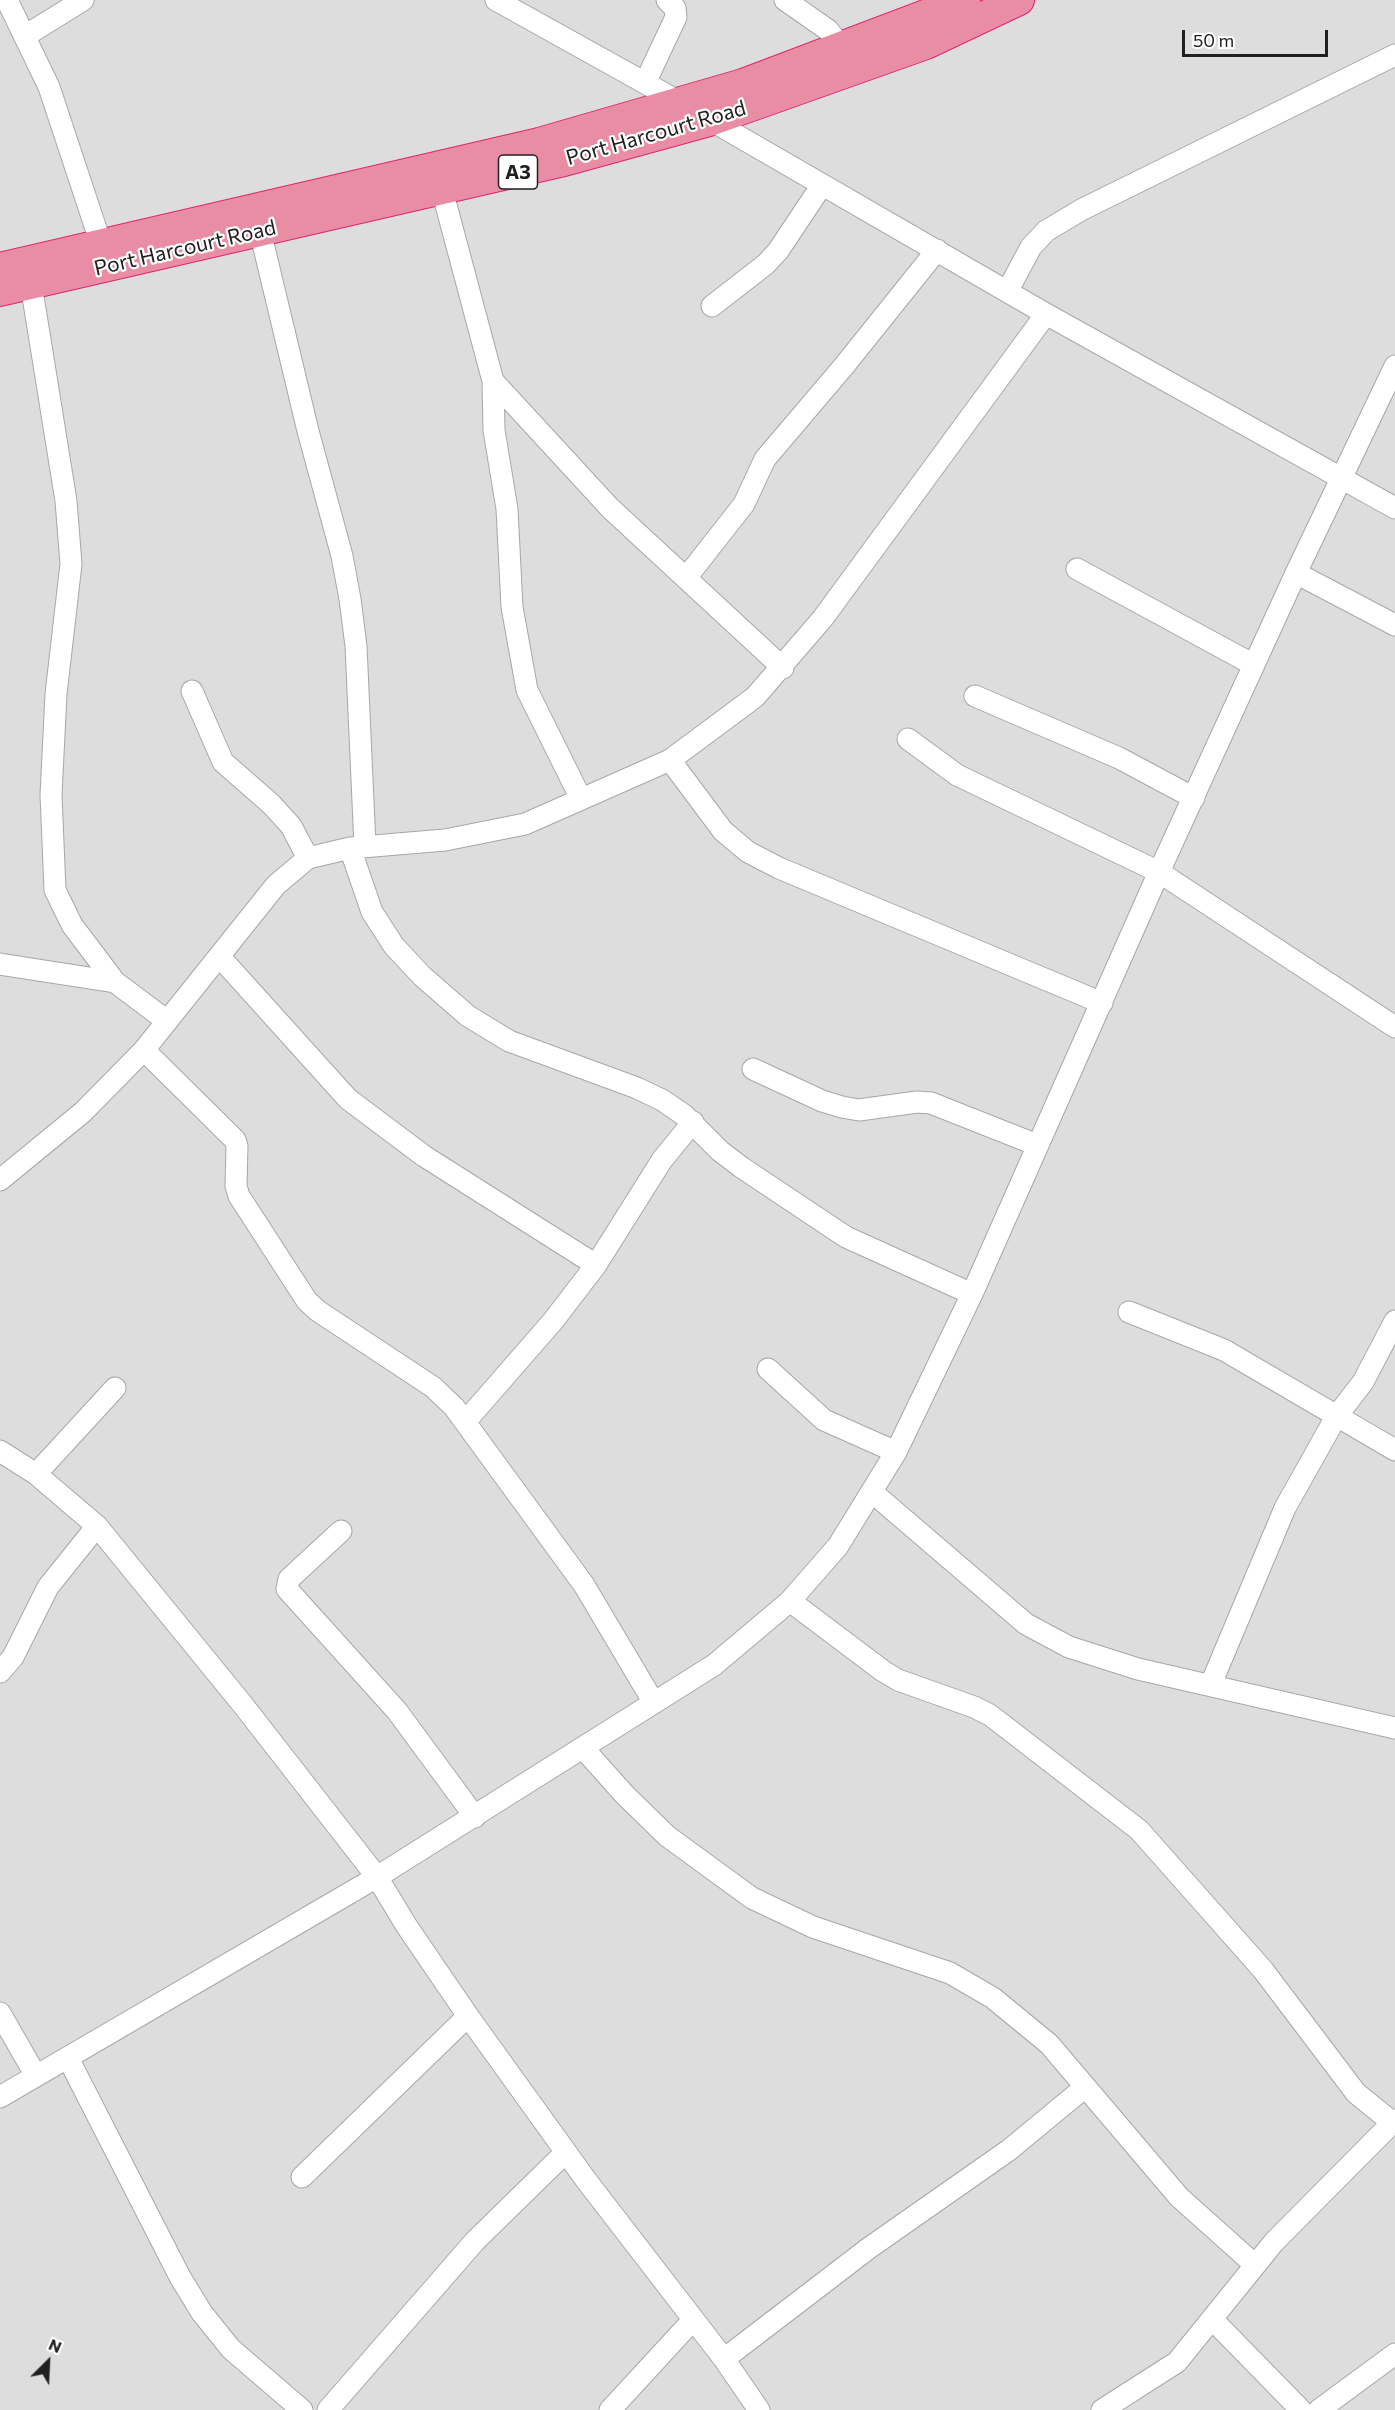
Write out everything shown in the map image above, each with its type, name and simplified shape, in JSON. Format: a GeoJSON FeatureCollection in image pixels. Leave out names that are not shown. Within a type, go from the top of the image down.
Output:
{"type":"FeatureCollection","features":[{"type":"Feature","properties":{"kind":"highway","name":"Port Harcourt Road"},"geometry":{"type":"LineString","coordinates":[[0,268],[538,143],[743,84],[963,0]]}},
{"type":"Feature","properties":{"kind":"highway","name":"Port Harcourt Road"},"geometry":{"type":"LineString","coordinates":[[0,291],[560,162],[709,120],[926,44],[1019,0]]}},
{"type":"Feature","properties":{"kind":"street"},"geometry":{"type":"LineString","coordinates":[[7,0],[49,87],[101,244]]}},
{"type":"Feature","properties":{"kind":"street"},"geometry":{"type":"LineString","coordinates":[[25,36],[83,0]]}},
{"type":"Feature","properties":{"kind":"street"},"geometry":{"type":"LineString","coordinates":[[496,0],[681,103],[1046,314],[1395,508]]}},
{"type":"Feature","properties":{"kind":"street"},"geometry":{"type":"LineString","coordinates":[[645,83],[676,17],[675,8],[667,0]]}},
{"type":"Feature","properties":{"kind":"street"},"geometry":{"type":"LineString","coordinates":[[785,0],[813,17],[833,35],[842,48]]}},
{"type":"Feature","properties":{"kind":"street"},"geometry":{"type":"LineString","coordinates":[[1008,290],[1031,247],[1046,231],[1091,205],[1395,55]]}},
{"type":"Feature","properties":{"kind":"street"},"geometry":{"type":"LineString","coordinates":[[711,306],[766,264],[778,251],[822,185]]}},
{"type":"Feature","properties":{"kind":"street"},"geometry":{"type":"LineString","coordinates":[[442,190],[493,381],[494,430],[507,509],[512,607],[527,690],[581,799]]}},
{"type":"Feature","properties":{"kind":"street"},"geometry":{"type":"LineString","coordinates":[[260,231],[308,431],[342,556],[356,646],[357,847],[372,912],[394,946],[422,976],[468,1016],[509,1041],[637,1088],[662,1100],[693,1122],[720,1151],[741,1167],[846,1237],[972,1294]]}},
{"type":"Feature","properties":{"kind":"street"},"geometry":{"type":"LineString","coordinates":[[686,578],[744,504],[765,459],[844,366],[937,250]]}},
{"type":"Feature","properties":{"kind":"street"},"geometry":{"type":"LineString","coordinates":[[31,284],[66,501],[71,564],[56,694],[51,795],[55,890],[72,925],[115,982],[167,1021]]}},
{"type":"Feature","properties":{"kind":"street"},"geometry":{"type":"LineString","coordinates":[[0,1180],[16,1164],[83,1112],[144,1050],[276,885],[308,858],[357,847],[445,840],[525,824],[670,760],[755,697],[783,668],[823,618],[1046,314]]}},
{"type":"Feature","properties":{"kind":"street"},"geometry":{"type":"LineString","coordinates":[[0,2097],[475,1817],[714,1665],[790,1601],[838,1546],[896,1452],[972,1294],[1159,872],[1340,478],[1395,366]]}},
{"type":"Feature","properties":{"kind":"street"},"geometry":{"type":"LineString","coordinates":[[493,381],[610,508],[783,668]]}},
{"type":"Feature","properties":{"kind":"street"},"geometry":{"type":"LineString","coordinates":[[1077,569],[1254,665]]}},
{"type":"Feature","properties":{"kind":"street"},"geometry":{"type":"LineString","coordinates":[[1296,573],[1395,625]]}},
{"type":"Feature","properties":{"kind":"street"},"geometry":{"type":"LineString","coordinates":[[192,691],[223,762],[271,804],[291,826],[308,858]]}},
{"type":"Feature","properties":{"kind":"street"},"geometry":{"type":"LineString","coordinates":[[975,696],[1087,743],[1194,798]]}},
{"type":"Feature","properties":{"kind":"street"},"geometry":{"type":"LineString","coordinates":[[908,739],[957,775],[1159,872],[1395,1027]]}},
{"type":"Feature","properties":{"kind":"street"},"geometry":{"type":"LineString","coordinates":[[670,760],[723,831],[748,852],[779,868],[1102,1003]]}},
{"type":"Feature","properties":{"kind":"street"},"geometry":{"type":"LineString","coordinates":[[219,956],[348,1099],[424,1156],[596,1265]]}},
{"type":"Feature","properties":{"kind":"street"},"geometry":{"type":"LineString","coordinates":[[0,964],[115,982]]}},
{"type":"Feature","properties":{"kind":"street"},"geometry":{"type":"LineString","coordinates":[[144,1050],[235,1140],[237,1146],[236,1186],[239,1196],[308,1301],[318,1311],[433,1387],[465,1422],[584,1585],[654,1703]]}},
{"type":"Feature","properties":{"kind":"street"},"geometry":{"type":"LineString","coordinates":[[753,1069],[822,1101],[842,1107],[859,1110],[917,1102],[931,1104],[1037,1145]]}},
{"type":"Feature","properties":{"kind":"street"},"geometry":{"type":"LineString","coordinates":[[465,1422],[553,1322],[596,1265],[662,1160],[693,1122]]}},
{"type":"Feature","properties":{"kind":"street"},"geometry":{"type":"LineString","coordinates":[[1129,1312],[1224,1350],[1395,1450]]}},
{"type":"Feature","properties":{"kind":"street"},"geometry":{"type":"LineString","coordinates":[[1210,1684],[1285,1508],[1336,1417],[1364,1382],[1395,1321]]}},
{"type":"Feature","properties":{"kind":"street"},"geometry":{"type":"LineString","coordinates":[[768,1369],[824,1420],[896,1452]]}},
{"type":"Feature","properties":{"kind":"street"},"geometry":{"type":"LineString","coordinates":[[36,1474],[115,1388]]}},
{"type":"Feature","properties":{"kind":"street"},"geometry":{"type":"LineString","coordinates":[[0,1451],[36,1474],[97,1526],[191,1640],[377,1876],[406,1925],[468,2016],[692,2321],[724,2359],[759,2410]]}},
{"type":"Feature","properties":{"kind":"street"},"geometry":{"type":"LineString","coordinates":[[872,1492],[1026,1624],[1069,1647],[1138,1669],[1395,1728]]}},
{"type":"Feature","properties":{"kind":"street"},"geometry":{"type":"LineString","coordinates":[[0,1672],[13,1657],[48,1587],[97,1526]]}},
{"type":"Feature","properties":{"kind":"street"},"geometry":{"type":"LineString","coordinates":[[341,1531],[290,1579],[287,1589],[398,1711],[475,1817]]}},
{"type":"Feature","properties":{"kind":"street"},"geometry":{"type":"LineString","coordinates":[[790,1601],[898,1680],[990,1715],[1139,1830],[1263,1970],[1356,2093],[1394,2122],[1274,2242],[1177,2361],[1102,2410]]}},
{"type":"Feature","properties":{"kind":"street"},"geometry":{"type":"LineString","coordinates":[[583,1748],[624,1794],[667,1836],[752,1898],[813,1927],[950,1973],[993,1998],[1049,2044],[1084,2088],[1179,2197],[1255,2265]]}},
{"type":"Feature","properties":{"kind":"street"},"geometry":{"type":"LineString","coordinates":[[0,2013],[36,2076]]}},
{"type":"Feature","properties":{"kind":"street"},"geometry":{"type":"LineString","coordinates":[[302,2177],[468,2016]]}},
{"type":"Feature","properties":{"kind":"street"},"geometry":{"type":"LineString","coordinates":[[68,2058],[180,2277],[202,2313],[231,2349],[302,2410]]}},
{"type":"Feature","properties":{"kind":"street"},"geometry":{"type":"LineString","coordinates":[[724,2359],[869,2248],[1009,2150],[1084,2088]]}},
{"type":"Feature","properties":{"kind":"street"},"geometry":{"type":"LineString","coordinates":[[328,2410],[475,2241],[566,2152]]}},
{"type":"Feature","properties":{"kind":"street"},"geometry":{"type":"LineString","coordinates":[[1212,2319],[1301,2410]]}},
{"type":"Feature","properties":{"kind":"street"},"geometry":{"type":"LineString","coordinates":[[610,2410],[692,2321]]}},
{"type":"Feature","properties":{"kind":"street"},"geometry":{"type":"LineString","coordinates":[[1319,2410],[1392,2363]]}},
{"type":"Feature","properties":{"kind":"shaded area"},"geometry":{"type":"Polygon","coordinates":[[[0,0],[1395,0],[1395,2410],[0,2410],[0,0]]]}}]}
